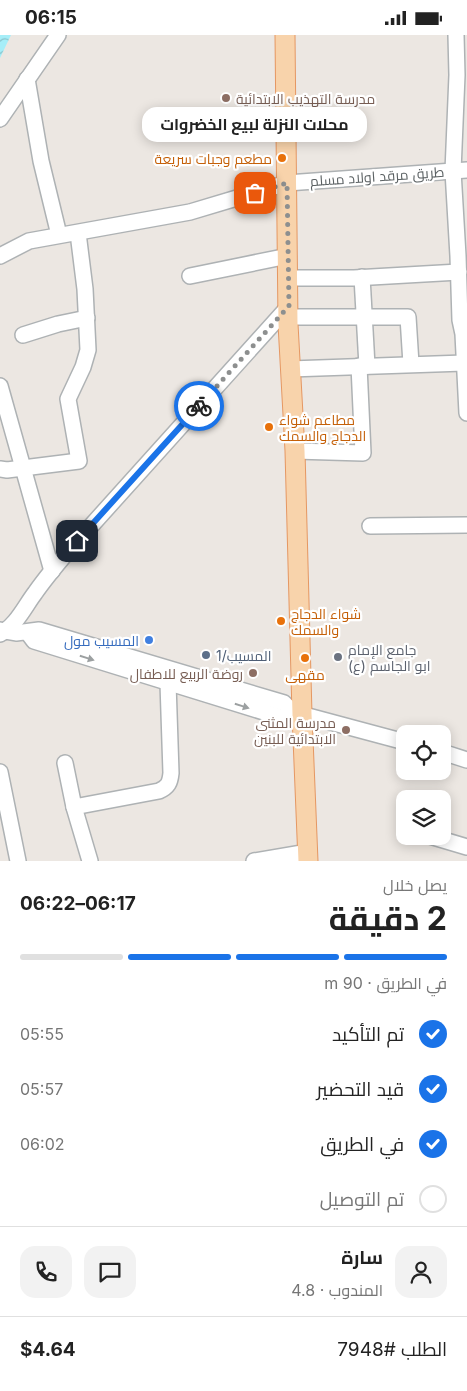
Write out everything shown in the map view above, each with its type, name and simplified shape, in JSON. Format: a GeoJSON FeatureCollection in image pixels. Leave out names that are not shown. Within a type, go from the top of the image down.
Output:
{"type":"FeatureCollection","features":[{"type":"Feature","properties":{"kind":"main road"},"geometry":{"type":"LineString","coordinates":[[285,35],[290,369],[295,451],[297,713],[308,856]]}},
{"type":"Feature","properties":{"kind":"street"},"geometry":{"type":"LineString","coordinates":[[0,119],[58,35]]}},
{"type":"Feature","properties":{"kind":"street"},"geometry":{"type":"LineString","coordinates":[[456,35],[460,170],[460,320],[465,335],[464,363],[467,413]]}},
{"type":"Feature","properties":{"kind":"street"},"geometry":{"type":"LineString","coordinates":[[27,79],[41,161],[59,235]]}},
{"type":"Feature","properties":{"kind":"street","name":"طريق مرقد اولاد مسلم"},"geometry":{"type":"LineString","coordinates":[[0,256],[29,241],[190,212],[287,183],[460,170]]}},
{"type":"Feature","properties":{"kind":"street"},"geometry":{"type":"LineString","coordinates":[[0,469],[79,461],[68,399],[84,367],[88,350],[85,289],[78,233]]}},
{"type":"Feature","properties":{"kind":"street"},"geometry":{"type":"LineString","coordinates":[[190,275],[288,256]]}},
{"type":"Feature","properties":{"kind":"street"},"geometry":{"type":"LineString","coordinates":[[288,278],[362,277],[461,265]]}},
{"type":"Feature","properties":{"kind":"street"},"geometry":{"type":"LineString","coordinates":[[295,451],[363,453],[364,317],[362,277]]}},
{"type":"Feature","properties":{"kind":"street"},"geometry":{"type":"LineString","coordinates":[[2,632],[20,615],[52,571],[289,311],[364,317],[408,317],[411,365]]}},
{"type":"Feature","properties":{"kind":"street"},"geometry":{"type":"LineString","coordinates":[[23,335],[58,324],[87,318]]}},
{"type":"Feature","properties":{"kind":"street"},"geometry":{"type":"LineString","coordinates":[[290,369],[464,363]]}},
{"type":"Feature","properties":{"kind":"street"},"geometry":{"type":"LineString","coordinates":[[0,386],[52,571]]}},
{"type":"Feature","properties":{"kind":"street"},"geometry":{"type":"LineString","coordinates":[[370,526],[467,525]]}},
{"type":"Feature","properties":{"kind":"street"},"geometry":{"type":"LineString","coordinates":[[2,632],[28,633],[39,630],[284,703],[297,713],[396,739]]}},
{"type":"Feature","properties":{"kind":"street"},"geometry":{"type":"LineString","coordinates":[[28,633],[34,641],[280,717],[297,713]]}},
{"type":"Feature","properties":{"kind":"street"},"geometry":{"type":"LineString","coordinates":[[74,807],[159,791],[166,788],[170,781],[171,773],[168,683]]}},
{"type":"Feature","properties":{"kind":"street"},"geometry":{"type":"LineString","coordinates":[[451,755],[467,760]]}},
{"type":"Feature","properties":{"kind":"street"},"geometry":{"type":"LineString","coordinates":[[65,763],[74,807],[90,861]]}},
{"type":"Feature","properties":{"kind":"street"},"geometry":{"type":"LineString","coordinates":[[0,772],[18,861]]}},
{"type":"Feature","properties":{"kind":"street"},"geometry":{"type":"LineString","coordinates":[[451,842],[467,847]]}},
{"type":"Feature","properties":{"kind":"street"},"geometry":{"type":"LineString","coordinates":[[254,861],[308,856]]}},
{"type":"Feature","properties":{"kind":"water"},"geometry":{"type":"Polygon","coordinates":[[[0,35],[11,35],[0,58],[0,35]]]}},
{"type":"Feature","properties":{"kind":"way so far"},"geometry":{"type":"LineString","coordinates":[[199,406],[289,306],[287,183],[255,193]]}},
{"type":"Feature","properties":{"kind":"place","name":"مدرسة التهذيب الابتدائية"},"geometry":{"type":"Point","coordinates":[226,98]}},
{"type":"Feature","properties":{"kind":"place","name":"مطعم وجبات سريعة"},"geometry":{"type":"Point","coordinates":[282,158]}},
{"type":"Feature","properties":{"kind":"place","name":"محلات النزلة لبيع الخضروات"},"geometry":{"type":"Point","coordinates":[255,193]}},
{"type":"Feature","properties":{"kind":"place","name":"مطاعم شواء الدجاج والسمك"},"geometry":{"type":"Point","coordinates":[269,427]}},
{"type":"Feature","properties":{"kind":"place","name":"شواء الدجاج والسمك"},"geometry":{"type":"Point","coordinates":[281,621]}},
{"type":"Feature","properties":{"kind":"place","name":"المسيب مول"},"geometry":{"type":"Point","coordinates":[149,640]}},
{"type":"Feature","properties":{"kind":"place","name":"المسيب/1"},"geometry":{"type":"Point","coordinates":[206,655]}},
{"type":"Feature","properties":{"kind":"place","name":"جامع الإمام ابو الجاسم (ع)"},"geometry":{"type":"Point","coordinates":[338,657]}},
{"type":"Feature","properties":{"kind":"place","name":"مقهى"},"geometry":{"type":"Point","coordinates":[305,658]}},
{"type":"Feature","properties":{"kind":"place","name":"روضة الربيع للاطفال"},"geometry":{"type":"Point","coordinates":[253,673]}},
{"type":"Feature","properties":{"kind":"place","name":"مدرسة المثنى الابتدائية للبنين"},"geometry":{"type":"Point","coordinates":[346,730]}},
{"type":"Feature","properties":{"kind":"route"},"geometry":{"type":"LineString","coordinates":[[77,541],[199,406]]}}]}
